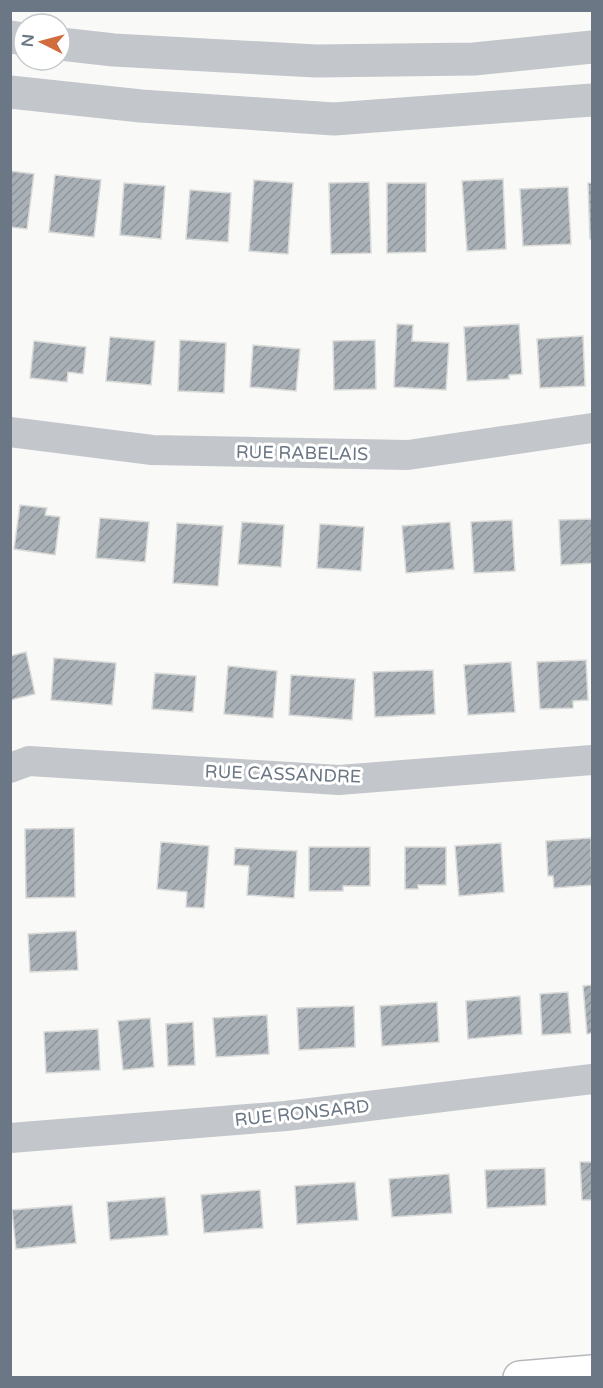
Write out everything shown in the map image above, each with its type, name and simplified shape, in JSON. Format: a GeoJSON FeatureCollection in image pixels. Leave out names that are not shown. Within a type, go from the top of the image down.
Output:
{"type":"FeatureCollection","features":[{"type":"Feature","properties":{"kind":"highway"},"geometry":{"type":"LineString","coordinates":[[520,1377],[592,1371]]}},
{"type":"Feature","properties":{"kind":"street"},"geometry":{"type":"LineString","coordinates":[[72,45],[316,62],[474,58],[592,47]]}},
{"type":"Feature","properties":{"kind":"street"},"geometry":{"type":"LineString","coordinates":[[10,92],[141,106],[334,119],[592,100]]}},
{"type":"Feature","properties":{"kind":"street","name":"RUE RABELAIS"},"geometry":{"type":"LineString","coordinates":[[10,432],[152,450],[408,454],[592,428]]}},
{"type":"Feature","properties":{"kind":"street","name":"RUE CASSANDRE"},"geometry":{"type":"LineString","coordinates":[[10,768],[29,761],[339,780],[592,760]]}},
{"type":"Feature","properties":{"kind":"street","name":"RUE RONSARD"},"geometry":{"type":"LineString","coordinates":[[10,1138],[286,1116],[592,1079]]}},
{"type":"Feature","properties":{"kind":"building"},"geometry":{"type":"Polygon","coordinates":[[[10,171],[34,174],[27,229],[10,227],[10,171]]]}},
{"type":"Feature","properties":{"kind":"building"},"geometry":{"type":"Polygon","coordinates":[[[55,175],[101,180],[94,237],[49,232],[55,175]]]}},
{"type":"Feature","properties":{"kind":"building"},"geometry":{"type":"Polygon","coordinates":[[[503,179],[506,249],[467,251],[462,181],[503,179]]]}},
{"type":"Feature","properties":{"kind":"building"},"geometry":{"type":"Polygon","coordinates":[[[254,180],[293,183],[288,254],[249,251],[254,180]]]}},
{"type":"Feature","properties":{"kind":"building"},"geometry":{"type":"Polygon","coordinates":[[[369,182],[371,253],[331,254],[329,183],[369,182]]]}},
{"type":"Feature","properties":{"kind":"building"},"geometry":{"type":"Polygon","coordinates":[[[124,183],[165,186],[161,239],[120,235],[124,183]]]}},
{"type":"Feature","properties":{"kind":"building"},"geometry":{"type":"Polygon","coordinates":[[[387,183],[426,183],[426,252],[387,253],[387,183]]]}},
{"type":"Feature","properties":{"kind":"building"},"geometry":{"type":"Polygon","coordinates":[[[588,183],[592,183],[592,239],[590,239],[588,183]]]}},
{"type":"Feature","properties":{"kind":"building"},"geometry":{"type":"Polygon","coordinates":[[[568,187],[571,244],[523,246],[520,189],[568,187]]]}},
{"type":"Feature","properties":{"kind":"building"},"geometry":{"type":"Polygon","coordinates":[[[190,190],[231,193],[228,242],[186,239],[190,190]]]}},
{"type":"Feature","properties":{"kind":"building"},"geometry":{"type":"Polygon","coordinates":[[[397,324],[413,325],[412,341],[449,343],[446,390],[394,387],[397,324]]]}},
{"type":"Feature","properties":{"kind":"building"},"geometry":{"type":"Polygon","coordinates":[[[519,324],[522,374],[509,375],[509,379],[467,381],[464,327],[519,324]]]}},
{"type":"Feature","properties":{"kind":"building"},"geometry":{"type":"Polygon","coordinates":[[[583,336],[585,386],[540,388],[537,339],[583,336]]]}},
{"type":"Feature","properties":{"kind":"building"},"geometry":{"type":"Polygon","coordinates":[[[110,337],[155,341],[151,385],[106,381],[110,337]]]}},
{"type":"Feature","properties":{"kind":"building"},"geometry":{"type":"Polygon","coordinates":[[[180,340],[226,343],[224,393],[178,391],[180,340]]]}},
{"type":"Feature","properties":{"kind":"building"},"geometry":{"type":"Polygon","coordinates":[[[375,340],[376,389],[334,390],[333,341],[375,340]]]}},
{"type":"Feature","properties":{"kind":"building"},"geometry":{"type":"Polygon","coordinates":[[[34,341],[86,347],[83,374],[68,372],[67,382],[30,378],[34,341]]]}},
{"type":"Feature","properties":{"kind":"building"},"geometry":{"type":"Polygon","coordinates":[[[253,345],[300,349],[296,391],[250,387],[253,345]]]}},
{"type":"Feature","properties":{"kind":"building"},"geometry":{"type":"Polygon","coordinates":[[[20,505],[47,508],[45,515],[60,517],[55,555],[14,549],[20,505]]]}},
{"type":"Feature","properties":{"kind":"building"},"geometry":{"type":"Polygon","coordinates":[[[100,518],[149,522],[145,562],[96,558],[100,518]]]}},
{"type":"Feature","properties":{"kind":"building"},"geometry":{"type":"Polygon","coordinates":[[[592,519],[592,563],[561,565],[559,520],[592,519]]]}},
{"type":"Feature","properties":{"kind":"building"},"geometry":{"type":"Polygon","coordinates":[[[512,520],[515,571],[474,573],[471,522],[512,520]]]}},
{"type":"Feature","properties":{"kind":"building"},"geometry":{"type":"Polygon","coordinates":[[[242,522],[284,525],[281,567],[238,564],[242,522]]]}},
{"type":"Feature","properties":{"kind":"building"},"geometry":{"type":"Polygon","coordinates":[[[450,522],[454,569],[406,573],[402,526],[450,522]]]}},
{"type":"Feature","properties":{"kind":"building"},"geometry":{"type":"Polygon","coordinates":[[[177,523],[223,526],[218,586],[173,583],[177,523]]]}},
{"type":"Feature","properties":{"kind":"building"},"geometry":{"type":"Polygon","coordinates":[[[320,524],[364,527],[361,571],[317,568],[320,524]]]}},
{"type":"Feature","properties":{"kind":"building"},"geometry":{"type":"Polygon","coordinates":[[[26,652],[35,694],[10,700],[10,656],[26,652]]]}},
{"type":"Feature","properties":{"kind":"building"},"geometry":{"type":"Polygon","coordinates":[[[54,658],[116,663],[112,705],[51,700],[54,658]]]}},
{"type":"Feature","properties":{"kind":"building"},"geometry":{"type":"Polygon","coordinates":[[[586,660],[588,700],[573,701],[573,708],[540,709],[537,662],[586,660]]]}},
{"type":"Feature","properties":{"kind":"building"},"geometry":{"type":"Polygon","coordinates":[[[511,662],[515,712],[468,715],[464,665],[511,662]]]}},
{"type":"Feature","properties":{"kind":"building"},"geometry":{"type":"Polygon","coordinates":[[[228,666],[277,671],[273,718],[224,714],[228,666]]]}},
{"type":"Feature","properties":{"kind":"building"},"geometry":{"type":"Polygon","coordinates":[[[433,670],[435,714],[375,717],[373,672],[433,670]]]}},
{"type":"Feature","properties":{"kind":"building"},"geometry":{"type":"Polygon","coordinates":[[[155,673],[196,676],[193,712],[152,709],[155,673]]]}},
{"type":"Feature","properties":{"kind":"building"},"geometry":{"type":"Polygon","coordinates":[[[291,675],[355,679],[352,720],[289,715],[291,675]]]}},
{"type":"Feature","properties":{"kind":"building"},"geometry":{"type":"Polygon","coordinates":[[[74,828],[75,897],[26,898],[25,829],[74,828]]]}},
{"type":"Feature","properties":{"kind":"building"},"geometry":{"type":"Polygon","coordinates":[[[591,838],[592,885],[554,888],[553,876],[548,876],[546,841],[591,838]]]}},
{"type":"Feature","properties":{"kind":"building"},"geometry":{"type":"Polygon","coordinates":[[[161,842],[209,846],[204,908],[186,907],[187,892],[157,889],[161,842]]]}},
{"type":"Feature","properties":{"kind":"building"},"geometry":{"type":"Polygon","coordinates":[[[501,843],[504,892],[459,896],[455,846],[501,843]]]}},
{"type":"Feature","properties":{"kind":"building"},"geometry":{"type":"Polygon","coordinates":[[[309,847],[370,847],[370,886],[343,886],[343,891],[309,891],[309,847]]]}},
{"type":"Feature","properties":{"kind":"building"},"geometry":{"type":"Polygon","coordinates":[[[405,847],[446,847],[446,885],[418,885],[418,889],[405,889],[405,847]]]}},
{"type":"Feature","properties":{"kind":"building"},"geometry":{"type":"Polygon","coordinates":[[[235,848],[297,851],[294,898],[247,895],[249,866],[234,865],[235,848]]]}},
{"type":"Feature","properties":{"kind":"building"},"geometry":{"type":"Polygon","coordinates":[[[76,931],[78,970],[30,972],[28,934],[76,931]]]}},
{"type":"Feature","properties":{"kind":"building"},"geometry":{"type":"Polygon","coordinates":[[[592,985],[592,1033],[587,1034],[583,986],[592,985]]]}},
{"type":"Feature","properties":{"kind":"building"},"geometry":{"type":"Polygon","coordinates":[[[568,992],[571,1033],[542,1035],[540,994],[568,992]]]}},
{"type":"Feature","properties":{"kind":"building"},"geometry":{"type":"Polygon","coordinates":[[[520,996],[522,1034],[468,1039],[466,1001],[520,996]]]}},
{"type":"Feature","properties":{"kind":"building"},"geometry":{"type":"Polygon","coordinates":[[[437,1002],[439,1042],[382,1046],[380,1006],[437,1002]]]}},
{"type":"Feature","properties":{"kind":"building"},"geometry":{"type":"Polygon","coordinates":[[[354,1006],[355,1047],[299,1050],[297,1008],[354,1006]]]}},
{"type":"Feature","properties":{"kind":"building"},"geometry":{"type":"Polygon","coordinates":[[[267,1015],[269,1054],[216,1057],[213,1018],[267,1015]]]}},
{"type":"Feature","properties":{"kind":"building"},"geometry":{"type":"Polygon","coordinates":[[[150,1018],[154,1067],[123,1070],[118,1021],[150,1018]]]}},
{"type":"Feature","properties":{"kind":"building"},"geometry":{"type":"Polygon","coordinates":[[[193,1022],[195,1065],[168,1066],[166,1024],[193,1022]]]}},
{"type":"Feature","properties":{"kind":"building"},"geometry":{"type":"Polygon","coordinates":[[[98,1029],[100,1070],[46,1073],[44,1032],[98,1029]]]}},
{"type":"Feature","properties":{"kind":"building"},"geometry":{"type":"Polygon","coordinates":[[[580,1162],[592,1162],[592,1200],[582,1200],[580,1162]]]}},
{"type":"Feature","properties":{"kind":"building"},"geometry":{"type":"Polygon","coordinates":[[[545,1168],[546,1205],[487,1208],[485,1170],[545,1168]]]}},
{"type":"Feature","properties":{"kind":"building"},"geometry":{"type":"Polygon","coordinates":[[[449,1174],[452,1213],[392,1217],[389,1179],[449,1174]]]}},
{"type":"Feature","properties":{"kind":"building"},"geometry":{"type":"Polygon","coordinates":[[[355,1182],[358,1220],[297,1224],[295,1186],[355,1182]]]}},
{"type":"Feature","properties":{"kind":"building"},"geometry":{"type":"Polygon","coordinates":[[[260,1190],[263,1228],[204,1233],[201,1195],[260,1190]]]}},
{"type":"Feature","properties":{"kind":"building"},"geometry":{"type":"Polygon","coordinates":[[[165,1197],[168,1235],[110,1240],[107,1202],[165,1197]]]}},
{"type":"Feature","properties":{"kind":"building"},"geometry":{"type":"Polygon","coordinates":[[[72,1205],[76,1243],[16,1249],[12,1210],[72,1205]]]}}]}
